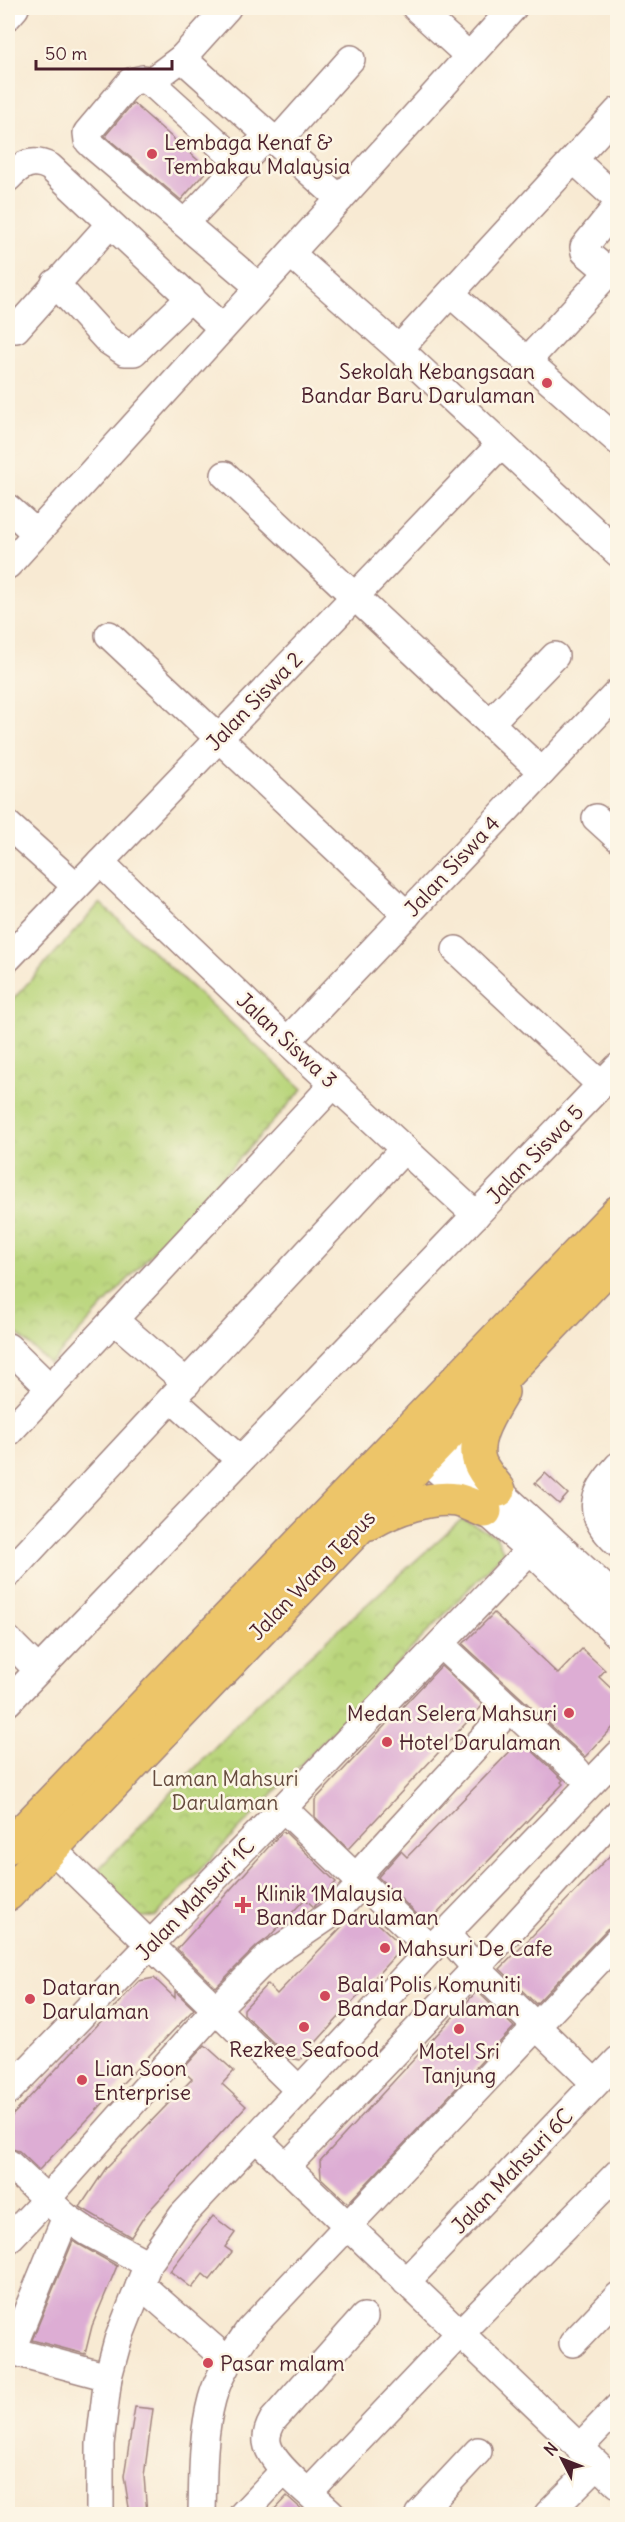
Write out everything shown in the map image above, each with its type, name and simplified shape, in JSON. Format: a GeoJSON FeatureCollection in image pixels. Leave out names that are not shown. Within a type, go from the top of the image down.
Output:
{"type":"FeatureCollection","features":[{"type":"Feature","properties":{"kind":"main road","name":"Jalan Wang Tepus"},"geometry":{"type":"LineString","coordinates":[[8,1894],[349,1536],[422,1439],[618,1212]]}},
{"type":"Feature","properties":{"kind":"main road","name":"Jalan Wang Tepus"},"geometry":{"type":"LineString","coordinates":[[8,1848],[422,1439],[522,1356],[618,1257]]}},
{"type":"Feature","properties":{"kind":"main road"},"geometry":{"type":"LineString","coordinates":[[349,1536],[383,1515],[417,1503],[458,1500],[492,1501],[478,1455],[480,1436],[522,1356]]}},
{"type":"Feature","properties":{"kind":"street"},"geometry":{"type":"LineString","coordinates":[[8,16],[15,8]]}},
{"type":"Feature","properties":{"kind":"street"},"geometry":{"type":"LineString","coordinates":[[150,82],[182,58],[227,8]]}},
{"type":"Feature","properties":{"kind":"street"},"geometry":{"type":"LineString","coordinates":[[416,8],[469,56]]}},
{"type":"Feature","properties":{"kind":"street"},"geometry":{"type":"LineString","coordinates":[[8,565],[513,8]]}},
{"type":"Feature","properties":{"kind":"street"},"geometry":{"type":"LineString","coordinates":[[182,58],[340,199]]}},
{"type":"Feature","properties":{"kind":"street"},"geometry":{"type":"LineString","coordinates":[[185,223],[241,164],[272,138],[351,59]]}},
{"type":"Feature","properties":{"kind":"street"},"geometry":{"type":"LineString","coordinates":[[241,164],[150,82],[137,79],[130,82],[89,129],[87,138],[259,287]]}},
{"type":"Feature","properties":{"kind":"street"},"geometry":{"type":"LineString","coordinates":[[399,349],[618,111]]}},
{"type":"Feature","properties":{"kind":"street"},"geometry":{"type":"LineString","coordinates":[[574,160],[618,200]]}},
{"type":"Feature","properties":{"kind":"street"},"geometry":{"type":"LineString","coordinates":[[8,178],[26,163],[39,161],[50,167],[222,328]]}},
{"type":"Feature","properties":{"kind":"street"},"geometry":{"type":"LineString","coordinates":[[527,361],[613,267],[585,252],[584,247],[618,205]]}},
{"type":"Feature","properties":{"kind":"street"},"geometry":{"type":"LineString","coordinates":[[16,329],[111,224]]}},
{"type":"Feature","properties":{"kind":"street"},"geometry":{"type":"LineString","coordinates":[[291,254],[399,349],[618,553]]}},
{"type":"Feature","properties":{"kind":"street"},"geometry":{"type":"LineString","coordinates":[[55,284],[107,340],[125,352],[134,352],[191,297]]}},
{"type":"Feature","properties":{"kind":"street"},"geometry":{"type":"LineString","coordinates":[[451,294],[618,441]]}},
{"type":"Feature","properties":{"kind":"street","name":"Jalan Siswa 2"},"geometry":{"type":"LineString","coordinates":[[8,958],[501,444]]}},
{"type":"Feature","properties":{"kind":"street"},"geometry":{"type":"LineString","coordinates":[[225,476],[542,771]]}},
{"type":"Feature","properties":{"kind":"street"},"geometry":{"type":"LineString","coordinates":[[8,508],[36,533]]}},
{"type":"Feature","properties":{"kind":"street"},"geometry":{"type":"LineString","coordinates":[[109,635],[407,915]]}},
{"type":"Feature","properties":{"kind":"street"},"geometry":{"type":"LineString","coordinates":[[490,723],[555,656]]}},
{"type":"Feature","properties":{"kind":"street","name":"Jalan Siswa 4"},"geometry":{"type":"LineString","coordinates":[[287,1041],[618,692]]}},
{"type":"Feature","properties":{"kind":"street"},"geometry":{"type":"LineString","coordinates":[[596,818],[618,838]]}},
{"type":"Feature","properties":{"kind":"street"},"geometry":{"type":"LineString","coordinates":[[8,825],[76,886]]}},
{"type":"Feature","properties":{"kind":"street","name":"Jalan Siswa 3"},"geometry":{"type":"LineString","coordinates":[[100,862],[287,1041],[476,1215]]}},
{"type":"Feature","properties":{"kind":"street"},"geometry":{"type":"LineString","coordinates":[[456,950],[609,1076]]}},
{"type":"Feature","properties":{"kind":"street","name":"Jalan Siswa 5"},"geometry":{"type":"LineString","coordinates":[[8,1702],[609,1076]]}},
{"type":"Feature","properties":{"kind":"street"},"geometry":{"type":"LineString","coordinates":[[8,1433],[334,1084]]}},
{"type":"Feature","properties":{"kind":"street"},"geometry":{"type":"LineString","coordinates":[[8,1574],[404,1149]]}},
{"type":"Feature","properties":{"kind":"street"},"geometry":{"type":"LineString","coordinates":[[114,1320],[240,1460]]}},
{"type":"Feature","properties":{"kind":"street"},"geometry":{"type":"LineString","coordinates":[[8,1347],[49,1387]]}},
{"type":"Feature","properties":{"kind":"street"},"geometry":{"type":"LineString","coordinates":[[422,1439],[492,1501],[616,1596]]}},
{"type":"Feature","properties":{"kind":"street"},"geometry":{"type":"LineString","coordinates":[[618,1466],[603,1482],[595,1502],[599,1524],[618,1544]]}},
{"type":"Feature","properties":{"kind":"street"},"geometry":{"type":"LineString","coordinates":[[492,1501],[530,1550],[618,1635]]}},
{"type":"Feature","properties":{"kind":"street","name":"Jalan Mahsuri 1C"},"geometry":{"type":"LineString","coordinates":[[8,2091],[441,1645],[530,1550]]}},
{"type":"Feature","properties":{"kind":"street"},"geometry":{"type":"LineString","coordinates":[[8,1640],[38,1670]]}},
{"type":"Feature","properties":{"kind":"street"},"geometry":{"type":"LineString","coordinates":[[441,1645],[578,1771]]}},
{"type":"Feature","properties":{"kind":"street"},"geometry":{"type":"LineString","coordinates":[[8,2240],[56,2208],[216,2009],[268,1957],[337,1910],[359,1880],[510,1709]]}},
{"type":"Feature","properties":{"kind":"street"},"geometry":{"type":"LineString","coordinates":[[100,2514],[100,2444],[108,2377],[118,2340],[144,2274],[182,2216],[438,1941],[618,1755]]}},
{"type":"Feature","properties":{"kind":"street"},"geometry":{"type":"LineString","coordinates":[[283,1808],[359,1880],[476,1968],[595,2083]]}},
{"type":"Feature","properties":{"kind":"street"},"geometry":{"type":"LineString","coordinates":[[286,2167],[476,1968],[618,1813]]}},
{"type":"Feature","properties":{"kind":"street"},"geometry":{"type":"LineString","coordinates":[[52,1849],[299,2090]]}},
{"type":"Feature","properties":{"kind":"street"},"geometry":{"type":"LineString","coordinates":[[202,2514],[204,2448],[212,2398],[228,2361],[249,2330],[618,1940]]}},
{"type":"Feature","properties":{"kind":"street","name":"Jalan Mahsuri 6C"},"geometry":{"type":"LineString","coordinates":[[406,2282],[618,2060]]}},
{"type":"Feature","properties":{"kind":"street"},"geometry":{"type":"LineString","coordinates":[[256,2138],[618,2484]]}},
{"type":"Feature","properties":{"kind":"street"},"geometry":{"type":"LineString","coordinates":[[8,2163],[56,2208],[144,2274],[228,2361]]}},
{"type":"Feature","properties":{"kind":"street"},"geometry":{"type":"LineString","coordinates":[[309,2492],[618,2173]]}},
{"type":"Feature","properties":{"kind":"street"},"geometry":{"type":"LineString","coordinates":[[56,2208],[9,2350],[108,2377]]}},
{"type":"Feature","properties":{"kind":"street"},"geometry":{"type":"LineString","coordinates":[[573,2343],[618,2296]]}},
{"type":"Feature","properties":{"kind":"street"},"geometry":{"type":"LineString","coordinates":[[332,2514],[273,2458],[266,2441],[273,2420],[364,2317]]}},
{"type":"Feature","properties":{"kind":"street"},"geometry":{"type":"LineString","coordinates":[[548,2514],[618,2407]]}},
{"type":"Feature","properties":{"kind":"street"},"geometry":{"type":"LineString","coordinates":[[419,2514],[478,2451]]}},
{"type":"Feature","properties":{"kind":"street"},"geometry":{"type":"LineString","coordinates":[[243,2514],[277,2478]]}},
{"type":"Feature","properties":{"kind":"green space"},"geometry":{"type":"Polygon","coordinates":[[[100,903],[303,1089],[50,1364],[8,1325],[8,1005],[100,903]]]}},
{"type":"Feature","properties":{"kind":"green space","name":"Laman Mahsuri Darulaman"},"geometry":{"type":"Polygon","coordinates":[[[462,1519],[496,1536],[504,1552],[155,1917],[131,1917],[90,1878],[257,1703],[462,1519]]]}},
{"type":"Feature","properties":{"kind":"building","name":"Lembaga Kenaf & Tembakau Malaysia"},"geometry":{"type":"Polygon","coordinates":[[[133,103],[208,169],[181,200],[105,136],[133,103]]]}},
{"type":"Feature","properties":{"kind":"building"},"geometry":{"type":"Polygon","coordinates":[[[545,1473],[568,1494],[559,1504],[535,1483],[545,1473]]]}},
{"type":"Feature","properties":{"kind":"building","name":"Medan Selera Mahsuri"},"geometry":{"type":"Polygon","coordinates":[[[494,1613],[558,1674],[582,1649],[605,1670],[599,1677],[618,1695],[618,1722],[585,1757],[463,1644],[494,1613]]]}},
{"type":"Feature","properties":{"kind":"building"},"geometry":{"type":"Polygon","coordinates":[[[441,1666],[483,1705],[348,1849],[315,1817],[315,1800],[441,1666]]]}},
{"type":"Feature","properties":{"kind":"building"},"geometry":{"type":"Polygon","coordinates":[[[521,1740],[563,1780],[561,1782],[563,1784],[429,1922],[425,1922],[378,1877],[401,1851],[407,1857],[521,1740]]]}},
{"type":"Feature","properties":{"kind":"building"},"geometry":{"type":"Polygon","coordinates":[[[282,1832],[286,1833],[336,1882],[314,1907],[305,1899],[216,1987],[177,1949],[282,1832]]]}},
{"type":"Feature","properties":{"kind":"building"},"geometry":{"type":"Polygon","coordinates":[[[618,1847],[618,1925],[607,1929],[536,2004],[500,1969],[618,1847]]]}},
{"type":"Feature","properties":{"kind":"building"},"geometry":{"type":"Polygon","coordinates":[[[353,1915],[369,1915],[396,1940],[398,1952],[300,2060],[289,2058],[244,2014],[244,2009],[267,1984],[277,1994],[353,1915]]]}},
{"type":"Feature","properties":{"kind":"building"},"geometry":{"type":"Polygon","coordinates":[[[154,1978],[175,1998],[175,1991],[194,2009],[39,2170],[19,2151],[8,2148],[8,2120],[139,1981],[154,1978]]]}},
{"type":"Feature","properties":{"kind":"building"},"geometry":{"type":"Polygon","coordinates":[[[477,1991],[514,2027],[348,2203],[321,2178],[320,2161],[477,1991]]]}},
{"type":"Feature","properties":{"kind":"building"},"geometry":{"type":"Polygon","coordinates":[[[205,2045],[234,2071],[222,2084],[246,2106],[145,2215],[131,2237],[80,2207],[106,2168],[192,2079],[182,2070],[205,2045]]]}},
{"type":"Feature","properties":{"kind":"building"},"geometry":{"type":"Polygon","coordinates":[[[213,2216],[235,2233],[225,2247],[232,2252],[210,2280],[203,2274],[192,2288],[170,2271],[213,2216]]]}},
{"type":"Feature","properties":{"kind":"building"},"geometry":{"type":"Polygon","coordinates":[[[73,2241],[117,2266],[92,2326],[85,2354],[32,2340],[73,2241]]]}},
{"type":"Feature","properties":{"kind":"building"},"geometry":{"type":"Polygon","coordinates":[[[135,2407],[153,2409],[144,2476],[147,2514],[130,2514],[124,2476],[135,2407]]]}},
{"type":"Feature","properties":{"kind":"building"},"geometry":{"type":"Polygon","coordinates":[[[287,2496],[307,2514],[270,2514],[287,2496]]]}},
{"type":"Feature","properties":{"kind":"place","name":"Lembaga Kenaf & Tembakau Malaysia"},"geometry":{"type":"Point","coordinates":[152,154]}},
{"type":"Feature","properties":{"kind":"place","name":"Sekolah Kebangsaan Bandar Baru Darulaman"},"geometry":{"type":"Point","coordinates":[547,383]}},
{"type":"Feature","properties":{"kind":"place","name":"Medan Selera Mahsuri"},"geometry":{"type":"Point","coordinates":[569,1713]}},
{"type":"Feature","properties":{"kind":"place","name":"Hotel Darulaman"},"geometry":{"type":"Point","coordinates":[387,1742]}},
{"type":"Feature","properties":{"kind":"place","name":"Klinik 1Malaysia Bandar Darulaman"},"geometry":{"type":"Point","coordinates":[243,1905]}},
{"type":"Feature","properties":{"kind":"place","name":"Mahsuri De Cafe"},"geometry":{"type":"Point","coordinates":[385,1948]}},
{"type":"Feature","properties":{"kind":"place","name":"Balai Polis Komuniti Bandar Darulaman"},"geometry":{"type":"Point","coordinates":[325,1996]}},
{"type":"Feature","properties":{"kind":"place","name":"Dataran Darulaman"},"geometry":{"type":"Point","coordinates":[30,1999]}},
{"type":"Feature","properties":{"kind":"place","name":"Rezkee Seafood"},"geometry":{"type":"Point","coordinates":[304,2027]}},
{"type":"Feature","properties":{"kind":"place","name":"Motel Sri Tanjung"},"geometry":{"type":"Point","coordinates":[459,2029]}},
{"type":"Feature","properties":{"kind":"place","name":"Lian Soon Enterprise"},"geometry":{"type":"Point","coordinates":[82,2080]}},
{"type":"Feature","properties":{"kind":"place","name":"Pasar malam"},"geometry":{"type":"Point","coordinates":[208,2363]}}]}
